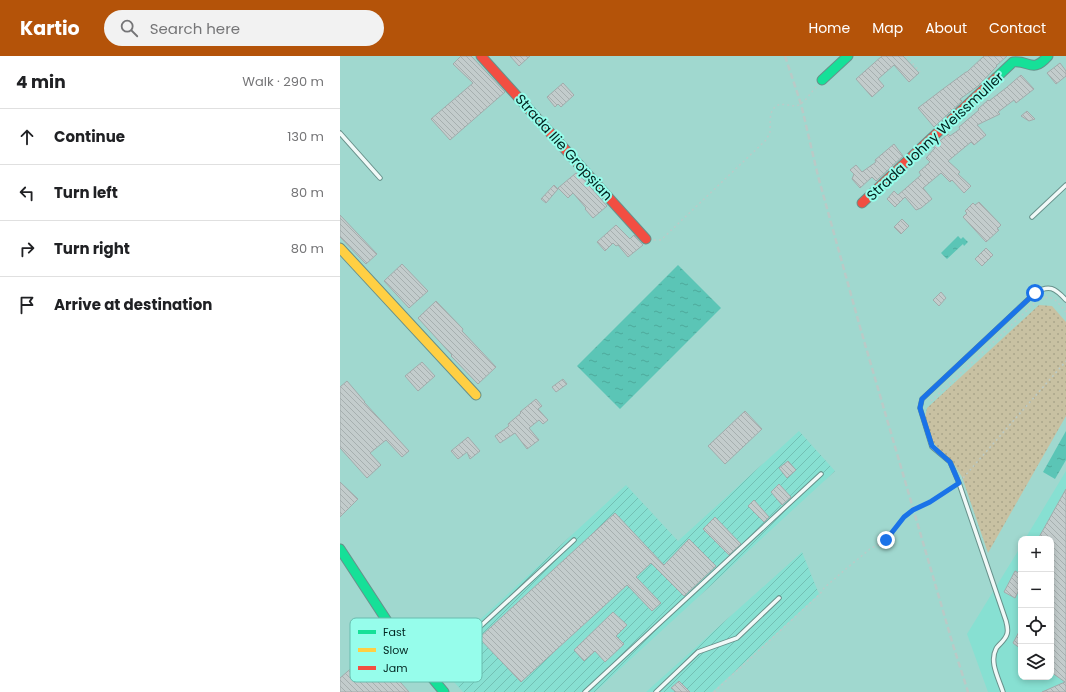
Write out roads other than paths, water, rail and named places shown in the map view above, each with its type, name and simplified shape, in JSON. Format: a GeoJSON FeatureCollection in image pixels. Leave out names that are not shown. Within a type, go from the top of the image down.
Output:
{"type":"FeatureCollection","features":[{"type":"Feature","properties":{"kind":"street","name":"Strada Ilie Gropșian"},"geometry":{"type":"LineString","coordinates":[[481,56],[646,239]]}},
{"type":"Feature","properties":{"kind":"street"},"geometry":{"type":"LineString","coordinates":[[822,80],[848,56]]}},
{"type":"Feature","properties":{"kind":"street","name":"Strada Johny Weissmuller"},"geometry":{"type":"LineString","coordinates":[[862,203],[1013,62],[1021,61],[1026,65],[1034,66],[1039,64],[1048,56]]}},
{"type":"Feature","properties":{"kind":"street"},"geometry":{"type":"LineString","coordinates":[[340,248],[476,395]]}},
{"type":"Feature","properties":{"kind":"street"},"geometry":{"type":"LineString","coordinates":[[340,549],[385,618]]}},
{"type":"Feature","properties":{"kind":"street"},"geometry":{"type":"LineString","coordinates":[[436,682],[444,692]]}},
{"type":"Feature","properties":{"kind":"lane"},"geometry":{"type":"LineString","coordinates":[[340,134],[380,178]]}},
{"type":"Feature","properties":{"kind":"lane"},"geometry":{"type":"LineString","coordinates":[[1032,217],[1066,185]]}},
{"type":"Feature","properties":{"kind":"lane"},"geometry":{"type":"LineString","coordinates":[[1003,692],[994,665],[994,657],[996,649],[1006,637],[1008,630],[1004,614],[959,483],[950,462],[932,446],[920,408],[922,399],[1035,293],[1042,288],[1053,288],[1066,300]]}},
{"type":"Feature","properties":{"kind":"lane"},"geometry":{"type":"LineString","coordinates":[[585,692],[822,474]]}},
{"type":"Feature","properties":{"kind":"lane"},"geometry":{"type":"LineString","coordinates":[[482,625],[574,540]]}},
{"type":"Feature","properties":{"kind":"lane"},"geometry":{"type":"LineString","coordinates":[[656,692],[698,652],[736,638],[779,598]]}},
{"type":"Feature","properties":{"kind":"water"},"geometry":{"type":"Polygon","coordinates":[[[958,236],[961,239],[963,237],[968,242],[964,246],[963,244],[947,259],[941,253],[958,236]]]}},
{"type":"Feature","properties":{"kind":"water"},"geometry":{"type":"Polygon","coordinates":[[[678,265],[721,308],[620,409],[577,366],[678,265]]]}},
{"type":"Feature","properties":{"kind":"water"},"geometry":{"type":"Polygon","coordinates":[[[1066,431],[1066,460],[1055,479],[1043,472],[1066,431]]]}},
{"type":"Feature","properties":{"kind":"railway"},"geometry":{"type":"LineString","coordinates":[[785,56],[801,104],[818,176],[860,327],[968,692]]}}]}
